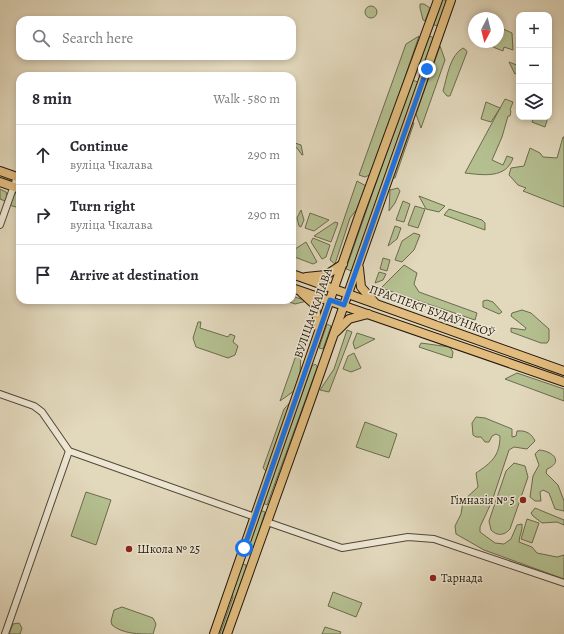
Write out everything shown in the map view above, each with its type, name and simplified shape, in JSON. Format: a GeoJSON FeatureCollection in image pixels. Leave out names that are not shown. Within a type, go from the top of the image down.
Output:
{"type":"FeatureCollection","features":[{"type":"Feature","properties":{"kind":"main road","name":"ВУЛІЦА ЧКАЛАВА"},"geometry":{"type":"LineString","coordinates":[[214,634],[330,300],[438,0]]}},
{"type":"Feature","properties":{"kind":"main road"},"geometry":{"type":"LineString","coordinates":[[227,634],[359,264],[451,0]]}},
{"type":"Feature","properties":{"kind":"main road"},"geometry":{"type":"LineString","coordinates":[[415,64],[419,71],[422,72],[427,69]]}},
{"type":"Feature","properties":{"kind":"main road"},"geometry":{"type":"LineString","coordinates":[[409,81],[412,78],[417,78],[421,85]]}},
{"type":"Feature","properties":{"kind":"main road"},"geometry":{"type":"LineString","coordinates":[[0,171],[16,176]]}},
{"type":"Feature","properties":{"kind":"main road"},"geometry":{"type":"LineString","coordinates":[[0,182],[16,188]]}},
{"type":"Feature","properties":{"kind":"main road"},"geometry":{"type":"LineString","coordinates":[[301,277],[326,275],[343,264]]}},
{"type":"Feature","properties":{"kind":"main road"},"geometry":{"type":"LineString","coordinates":[[359,264],[362,287],[376,303]]}},
{"type":"Feature","properties":{"kind":"main road","name":"ПРАСПЕКТ БУДАЎНІКОЎ"},"geometry":{"type":"LineString","coordinates":[[296,275],[564,372]]}},
{"type":"Feature","properties":{"kind":"main road","name":"ПРАСПЕКТ БУДАЎНІКОЎ"},"geometry":{"type":"LineString","coordinates":[[296,289],[564,382]]}},
{"type":"Feature","properties":{"kind":"main road"},"geometry":{"type":"LineString","coordinates":[[296,290],[314,304],[317,311],[320,330]]}},
{"type":"Feature","properties":{"kind":"main road"},"geometry":{"type":"LineString","coordinates":[[334,334],[349,319],[371,314]]}},
{"type":"Feature","properties":{"kind":"main road"},"geometry":{"type":"LineString","coordinates":[[308,363],[311,359],[319,358],[322,361],[322,368]]}},
{"type":"Feature","properties":{"kind":"main road"},"geometry":{"type":"LineString","coordinates":[[244,548],[244,552],[248,555],[251,556],[256,553]]}},
{"type":"Feature","properties":{"kind":"main road"},"geometry":{"type":"LineString","coordinates":[[238,565],[242,561],[246,561],[250,566],[250,570]]}},
{"type":"Feature","properties":{"kind":"street"},"geometry":{"type":"LineString","coordinates":[[0,225],[16,188]]}},
{"type":"Feature","properties":{"kind":"street"},"geometry":{"type":"LineString","coordinates":[[460,345],[464,335]]}},
{"type":"Feature","properties":{"kind":"street"},"geometry":{"type":"LineString","coordinates":[[0,394],[34,406],[42,412],[70,451],[255,517]]}},
{"type":"Feature","properties":{"kind":"street"},"geometry":{"type":"LineString","coordinates":[[5,634],[70,451]]}},
{"type":"Feature","properties":{"kind":"street"},"geometry":{"type":"LineString","coordinates":[[267,522],[342,548],[408,537],[434,539],[564,583]]}},
{"type":"Feature","properties":{"kind":"green space"},"geometry":{"type":"Polygon","coordinates":[[[440,0],[447,0],[438,26],[431,24],[440,0]]]}},
{"type":"Feature","properties":{"kind":"green space"},"geometry":{"type":"Polygon","coordinates":[[[420,4],[424,4],[430,8],[425,21],[423,20],[420,4]]]}},
{"type":"Feature","properties":{"kind":"green space"},"geometry":{"type":"Polygon","coordinates":[[[373,6],[376,7],[376,17],[369,18],[366,17],[365,10],[366,7],[373,6]]]}},
{"type":"Feature","properties":{"kind":"green space"},"geometry":{"type":"Polygon","coordinates":[[[504,29],[512,33],[513,50],[504,47],[504,29]]]}},
{"type":"Feature","properties":{"kind":"green space"},"geometry":{"type":"Polygon","coordinates":[[[427,35],[434,38],[423,68],[419,69],[417,66],[427,35]]]}},
{"type":"Feature","properties":{"kind":"green space"},"geometry":{"type":"Polygon","coordinates":[[[419,36],[372,174],[365,177],[359,175],[406,44],[419,36]]]}},
{"type":"Feature","properties":{"kind":"green space"},"geometry":{"type":"Polygon","coordinates":[[[440,46],[445,60],[421,128],[416,114],[440,46]]]}},
{"type":"Feature","properties":{"kind":"green space"},"geometry":{"type":"Polygon","coordinates":[[[463,48],[467,52],[450,96],[447,96],[443,91],[452,61],[463,48]]]}},
{"type":"Feature","properties":{"kind":"green space"},"geometry":{"type":"Polygon","coordinates":[[[496,48],[504,48],[503,51],[496,48]]]}},
{"type":"Feature","properties":{"kind":"green space"},"geometry":{"type":"Polygon","coordinates":[[[509,62],[516,65],[515,74],[509,62]]]}},
{"type":"Feature","properties":{"kind":"green space"},"geometry":{"type":"Polygon","coordinates":[[[412,80],[418,82],[352,271],[346,269],[412,80]]]}},
{"type":"Feature","properties":{"kind":"green space"},"geometry":{"type":"Polygon","coordinates":[[[505,99],[513,102],[510,110],[510,116],[508,116],[502,137],[492,160],[503,165],[507,156],[513,158],[510,165],[499,173],[486,175],[465,173],[505,99]]]}},
{"type":"Feature","properties":{"kind":"green space"},"geometry":{"type":"Polygon","coordinates":[[[486,102],[500,108],[491,122],[481,119],[486,102]]]}},
{"type":"Feature","properties":{"kind":"green space"},"geometry":{"type":"Polygon","coordinates":[[[533,120],[547,120],[545,127],[532,122],[533,120]]]}},
{"type":"Feature","properties":{"kind":"green space"},"geometry":{"type":"Polygon","coordinates":[[[412,122],[414,123],[395,178],[392,178],[412,122]]]}},
{"type":"Feature","properties":{"kind":"green space"},"geometry":{"type":"Polygon","coordinates":[[[563,137],[564,207],[523,191],[526,188],[518,185],[509,175],[511,168],[524,166],[530,148],[540,153],[543,157],[557,158],[563,137]]]}},
{"type":"Feature","properties":{"kind":"green space"},"geometry":{"type":"Polygon","coordinates":[[[296,143],[301,145],[303,155],[302,155],[297,148],[296,143]]]}},
{"type":"Feature","properties":{"kind":"green space"},"geometry":{"type":"Polygon","coordinates":[[[357,181],[366,186],[357,209],[350,218],[335,264],[330,260],[357,181]]]}},
{"type":"Feature","properties":{"kind":"green space"},"geometry":{"type":"Polygon","coordinates":[[[398,188],[400,191],[395,203],[389,211],[390,190],[398,188]]]}},
{"type":"Feature","properties":{"kind":"green space"},"geometry":{"type":"Polygon","coordinates":[[[0,189],[6,192],[7,196],[5,201],[0,199],[0,189]]]}},
{"type":"Feature","properties":{"kind":"green space"},"geometry":{"type":"Polygon","coordinates":[[[13,193],[16,194],[16,207],[9,205],[13,193]]]}},
{"type":"Feature","properties":{"kind":"green space"},"geometry":{"type":"Polygon","coordinates":[[[419,196],[445,206],[439,212],[426,209],[419,196]]]}},
{"type":"Feature","properties":{"kind":"green space"},"geometry":{"type":"Polygon","coordinates":[[[403,201],[410,204],[404,222],[396,220],[403,201]]]}},
{"type":"Feature","properties":{"kind":"green space"},"geometry":{"type":"Polygon","coordinates":[[[415,206],[425,209],[418,228],[408,225],[415,206]]]}},
{"type":"Feature","properties":{"kind":"green space"},"geometry":{"type":"Polygon","coordinates":[[[449,209],[482,220],[485,223],[485,230],[444,215],[449,209]]]}},
{"type":"Feature","properties":{"kind":"green space"},"geometry":{"type":"Polygon","coordinates":[[[301,210],[304,220],[301,227],[299,226],[297,218],[301,210]]]}},
{"type":"Feature","properties":{"kind":"green space"},"geometry":{"type":"Polygon","coordinates":[[[310,213],[329,220],[314,231],[305,228],[310,213]]]}},
{"type":"Feature","properties":{"kind":"green space"},"geometry":{"type":"Polygon","coordinates":[[[335,222],[338,223],[331,242],[314,236],[335,222]]]}},
{"type":"Feature","properties":{"kind":"green space"},"geometry":{"type":"Polygon","coordinates":[[[395,226],[401,228],[397,239],[388,246],[395,226]]]}},
{"type":"Feature","properties":{"kind":"green space"},"geometry":{"type":"Polygon","coordinates":[[[414,233],[420,235],[414,250],[402,262],[395,260],[402,241],[414,233]]]}},
{"type":"Feature","properties":{"kind":"green space"},"geometry":{"type":"Polygon","coordinates":[[[313,238],[330,245],[326,257],[322,259],[311,242],[313,238]]]}},
{"type":"Feature","properties":{"kind":"green space"},"geometry":{"type":"Polygon","coordinates":[[[306,242],[317,262],[313,264],[296,258],[296,248],[306,242]]]}},
{"type":"Feature","properties":{"kind":"green space"},"geometry":{"type":"Polygon","coordinates":[[[383,258],[390,260],[387,271],[380,269],[383,258]]]}},
{"type":"Feature","properties":{"kind":"green space"},"geometry":{"type":"Polygon","coordinates":[[[404,265],[417,273],[414,284],[419,292],[477,313],[475,320],[381,288],[404,265]]]}},
{"type":"Feature","properties":{"kind":"green space"},"geometry":{"type":"Polygon","coordinates":[[[379,272],[386,274],[383,280],[375,283],[379,272]]]}},
{"type":"Feature","properties":{"kind":"green space"},"geometry":{"type":"Polygon","coordinates":[[[296,297],[307,301],[296,304],[296,297]]]}},
{"type":"Feature","properties":{"kind":"green space"},"geometry":{"type":"Polygon","coordinates":[[[487,300],[493,302],[502,312],[499,314],[483,307],[483,301],[487,300]]]}},
{"type":"Feature","properties":{"kind":"green space"},"geometry":{"type":"Polygon","coordinates":[[[522,310],[531,313],[549,329],[549,340],[547,343],[541,343],[511,332],[511,328],[525,330],[526,328],[511,316],[512,313],[522,310]]]}},
{"type":"Feature","properties":{"kind":"green space"},"geometry":{"type":"Polygon","coordinates":[[[314,320],[301,354],[300,373],[294,391],[280,401],[306,327],[314,320]]]}},
{"type":"Feature","properties":{"kind":"green space"},"geometry":{"type":"Polygon","coordinates":[[[198,322],[201,322],[200,328],[228,337],[230,334],[235,336],[233,342],[238,346],[235,355],[228,358],[196,347],[193,338],[198,322]]]}},
{"type":"Feature","properties":{"kind":"green space"},"geometry":{"type":"Polygon","coordinates":[[[327,324],[331,326],[323,349],[319,348],[327,324]]]}},
{"type":"Feature","properties":{"kind":"green space"},"geometry":{"type":"Polygon","coordinates":[[[347,330],[352,332],[329,392],[320,390],[334,369],[347,330]]]}},
{"type":"Feature","properties":{"kind":"green space"},"geometry":{"type":"Polygon","coordinates":[[[357,333],[375,339],[355,349],[353,343],[357,333]]]}},
{"type":"Feature","properties":{"kind":"green space"},"geometry":{"type":"Polygon","coordinates":[[[421,343],[450,347],[453,352],[452,358],[419,347],[421,343]]]}},
{"type":"Feature","properties":{"kind":"green space"},"geometry":{"type":"Polygon","coordinates":[[[354,353],[361,368],[351,372],[343,369],[348,356],[354,353]]]}},
{"type":"Feature","properties":{"kind":"green space"},"geometry":{"type":"Polygon","coordinates":[[[315,364],[317,368],[267,505],[263,503],[312,366],[315,364]]]}},
{"type":"Feature","properties":{"kind":"green space"},"geometry":{"type":"Polygon","coordinates":[[[517,373],[564,389],[564,401],[505,379],[517,373]]]}},
{"type":"Feature","properties":{"kind":"green space"},"geometry":{"type":"Polygon","coordinates":[[[294,398],[268,473],[263,468],[284,409],[294,398]]]}},
{"type":"Feature","properties":{"kind":"green space"},"geometry":{"type":"Polygon","coordinates":[[[476,417],[485,418],[512,429],[512,437],[516,436],[517,431],[526,432],[532,436],[535,441],[527,449],[514,447],[509,450],[492,501],[480,527],[480,532],[495,543],[504,544],[511,539],[517,525],[522,524],[519,542],[532,547],[537,553],[557,557],[564,555],[564,579],[484,550],[456,534],[455,526],[461,514],[463,501],[478,487],[476,473],[494,458],[500,443],[500,436],[496,434],[492,436],[489,442],[485,442],[481,437],[476,437],[473,435],[472,423],[476,417]]]}},
{"type":"Feature","properties":{"kind":"green space"},"geometry":{"type":"Polygon","coordinates":[[[365,422],[397,434],[389,458],[356,447],[365,422]]]}},
{"type":"Feature","properties":{"kind":"green space"},"geometry":{"type":"Polygon","coordinates":[[[539,450],[549,452],[555,457],[555,463],[547,469],[546,473],[558,485],[564,501],[564,511],[555,509],[549,493],[543,490],[540,492],[541,501],[535,501],[530,497],[533,476],[539,465],[535,454],[539,450]]]}},
{"type":"Feature","properties":{"kind":"green space"},"geometry":{"type":"Polygon","coordinates":[[[514,463],[525,466],[528,477],[510,529],[503,534],[498,534],[491,530],[489,521],[506,471],[514,463]]]}},
{"type":"Feature","properties":{"kind":"green space"},"geometry":{"type":"Polygon","coordinates":[[[86,492],[111,500],[96,545],[71,536],[86,492]]]}},
{"type":"Feature","properties":{"kind":"green space"},"geometry":{"type":"Polygon","coordinates":[[[535,508],[564,520],[564,525],[557,522],[542,523],[531,513],[535,508]]]}},
{"type":"Feature","properties":{"kind":"green space"},"geometry":{"type":"Polygon","coordinates":[[[260,510],[265,512],[253,550],[249,553],[247,549],[260,510]]]}},
{"type":"Feature","properties":{"kind":"green space"},"geometry":{"type":"Polygon","coordinates":[[[527,519],[539,523],[532,543],[521,539],[527,519]]]}},
{"type":"Feature","properties":{"kind":"green space"},"geometry":{"type":"Polygon","coordinates":[[[243,564],[246,565],[246,568],[222,634],[220,634],[233,597],[232,592],[243,564]]]}},
{"type":"Feature","properties":{"kind":"green space"},"geometry":{"type":"Polygon","coordinates":[[[333,592],[362,603],[356,617],[328,606],[333,592]]]}},
{"type":"Feature","properties":{"kind":"green space"},"geometry":{"type":"Polygon","coordinates":[[[122,607],[153,618],[156,624],[153,634],[136,634],[126,632],[112,625],[111,621],[114,610],[122,607]]]}},
{"type":"Feature","properties":{"kind":"green space"},"geometry":{"type":"Polygon","coordinates":[[[19,623],[22,628],[20,634],[9,634],[13,624],[19,623]]]}},
{"type":"Feature","properties":{"kind":"green space"},"geometry":{"type":"Polygon","coordinates":[[[325,627],[341,632],[340,634],[322,634],[325,627]]]}},
{"type":"Feature","properties":{"kind":"place","name":"Гімназія № 5"},"geometry":{"type":"Point","coordinates":[523,500]}},
{"type":"Feature","properties":{"kind":"place","name":"Школа № 25"},"geometry":{"type":"Point","coordinates":[129,549]}},
{"type":"Feature","properties":{"kind":"place","name":"Тарнада"},"geometry":{"type":"Point","coordinates":[433,578]}},
{"type":"Feature","properties":{"kind":"route"},"geometry":{"type":"LineString","coordinates":[[244,548],[330,300],[344,305],[427,69]]}}]}
